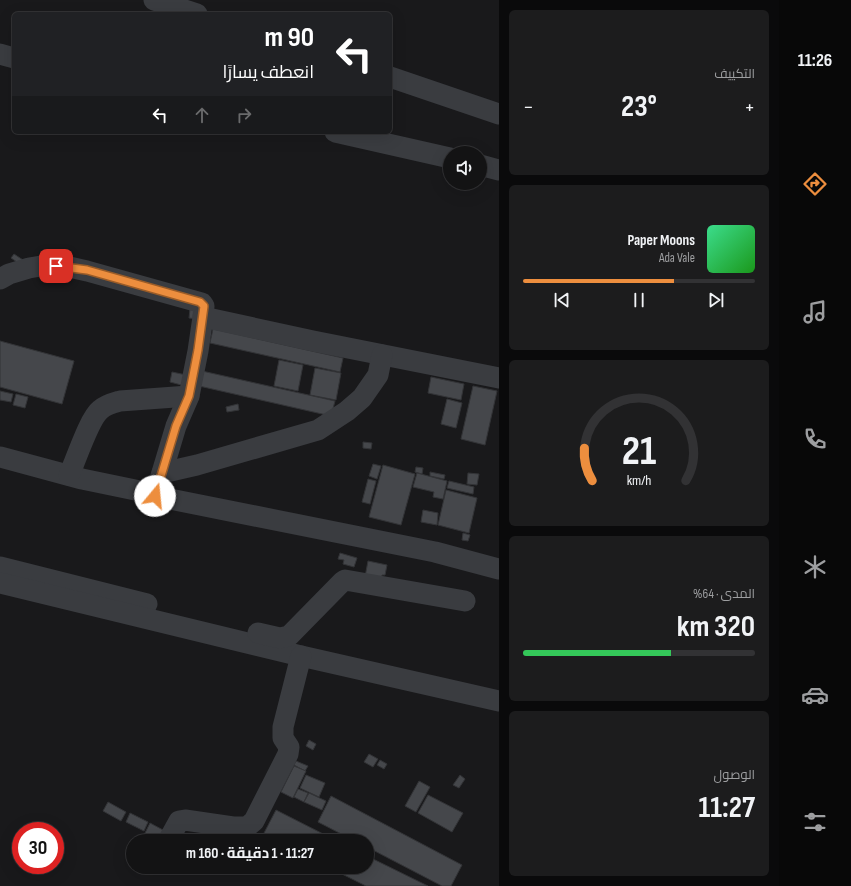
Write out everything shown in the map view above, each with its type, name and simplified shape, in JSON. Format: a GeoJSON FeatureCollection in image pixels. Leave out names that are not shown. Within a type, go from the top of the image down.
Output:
{"type":"FeatureCollection","features":[{"type":"Feature","properties":{"kind":"street"},"geometry":{"type":"LineString","coordinates":[[154,0],[191,12]]}},
{"type":"Feature","properties":{"kind":"street"},"geometry":{"type":"LineString","coordinates":[[0,54],[12,57]]}},
{"type":"Feature","properties":{"kind":"street"},"geometry":{"type":"LineString","coordinates":[[392,78],[499,114]]}},
{"type":"Feature","properties":{"kind":"street"},"geometry":{"type":"LineString","coordinates":[[344,134],[443,156]]}},
{"type":"Feature","properties":{"kind":"street"},"geometry":{"type":"LineString","coordinates":[[487,167],[499,170]]}},
{"type":"Feature","properties":{"kind":"street"},"geometry":{"type":"LineString","coordinates":[[0,279],[9,274],[29,268],[48,265],[64,266],[87,270],[200,302],[204,306],[198,350],[189,396],[176,426],[155,496]]}},
{"type":"Feature","properties":{"kind":"street"},"geometry":{"type":"LineString","coordinates":[[203,317],[499,378]]}},
{"type":"Feature","properties":{"kind":"street"},"geometry":{"type":"LineString","coordinates":[[162,473],[197,465],[318,430],[347,411],[362,398],[378,375],[382,355]]}},
{"type":"Feature","properties":{"kind":"street"},"geometry":{"type":"LineString","coordinates":[[69,476],[93,417],[100,409],[110,403],[120,401],[189,396]]}},
{"type":"Feature","properties":{"kind":"street"},"geometry":{"type":"LineString","coordinates":[[0,457],[69,476],[140,491],[155,496],[405,546],[499,569]]}},
{"type":"Feature","properties":{"kind":"street"},"geometry":{"type":"LineString","coordinates":[[0,566],[280,638],[289,636],[345,580],[465,601]]}},
{"type":"Feature","properties":{"kind":"street"},"geometry":{"type":"LineString","coordinates":[[0,583],[301,656],[499,701]]}},
{"type":"Feature","properties":{"kind":"street"},"geometry":{"type":"LineString","coordinates":[[172,834],[179,821],[185,820],[233,827],[247,827],[254,821],[288,754],[289,747],[283,738],[283,727],[301,656]]}},
{"type":"Feature","properties":{"kind":"building"},"geometry":{"type":"Polygon","coordinates":[[[14,254],[23,260],[20,264],[11,258],[14,254]]]}},
{"type":"Feature","properties":{"kind":"building"},"geometry":{"type":"Polygon","coordinates":[[[190,309],[199,310],[198,319],[189,318],[190,309]]]}},
{"type":"Feature","properties":{"kind":"building"},"geometry":{"type":"Polygon","coordinates":[[[213,329],[343,358],[340,372],[210,343],[213,329]]]}},
{"type":"Feature","properties":{"kind":"building"},"geometry":{"type":"Polygon","coordinates":[[[0,341],[74,361],[62,404],[0,387],[0,341]]]}},
{"type":"Feature","properties":{"kind":"building"},"geometry":{"type":"Polygon","coordinates":[[[279,360],[303,365],[298,391],[274,386],[279,360]]]}},
{"type":"Feature","properties":{"kind":"building"},"geometry":{"type":"Polygon","coordinates":[[[315,368],[341,373],[336,400],[310,395],[315,368]]]}},
{"type":"Feature","properties":{"kind":"building"},"geometry":{"type":"Polygon","coordinates":[[[202,371],[335,401],[331,416],[199,386],[202,371]]]}},
{"type":"Feature","properties":{"kind":"building"},"geometry":{"type":"Polygon","coordinates":[[[172,372],[191,376],[189,387],[170,382],[172,372]]]}},
{"type":"Feature","properties":{"kind":"building"},"geometry":{"type":"Polygon","coordinates":[[[431,377],[464,384],[461,400],[428,393],[431,377]]]}},
{"type":"Feature","properties":{"kind":"building"},"geometry":{"type":"Polygon","coordinates":[[[473,386],[497,391],[485,445],[461,439],[473,386]]]}},
{"type":"Feature","properties":{"kind":"building"},"geometry":{"type":"Polygon","coordinates":[[[0,391],[13,394],[11,402],[0,400],[0,391]]]}},
{"type":"Feature","properties":{"kind":"building"},"geometry":{"type":"Polygon","coordinates":[[[16,394],[28,397],[25,408],[13,405],[16,394]]]}},
{"type":"Feature","properties":{"kind":"building"},"geometry":{"type":"Polygon","coordinates":[[[447,399],[462,403],[456,428],[441,424],[447,399]]]}},
{"type":"Feature","properties":{"kind":"building"},"geometry":{"type":"Polygon","coordinates":[[[238,404],[239,410],[227,412],[226,407],[238,404]]]}},
{"type":"Feature","properties":{"kind":"building"},"geometry":{"type":"Polygon","coordinates":[[[363,442],[372,443],[371,449],[363,448],[363,442]]]}},
{"type":"Feature","properties":{"kind":"building"},"geometry":{"type":"Polygon","coordinates":[[[373,464],[381,466],[377,479],[369,476],[373,464]]]}},
{"type":"Feature","properties":{"kind":"building"},"geometry":{"type":"Polygon","coordinates":[[[383,465],[415,474],[401,525],[369,517],[383,465]]]}},
{"type":"Feature","properties":{"kind":"building"},"geometry":{"type":"Polygon","coordinates":[[[416,467],[423,468],[422,474],[415,472],[416,467]]]}},
{"type":"Feature","properties":{"kind":"building"},"geometry":{"type":"Polygon","coordinates":[[[430,472],[445,475],[444,479],[430,476],[430,472]]]}},
{"type":"Feature","properties":{"kind":"building"},"geometry":{"type":"Polygon","coordinates":[[[417,473],[447,481],[443,499],[433,497],[434,492],[413,487],[417,473]]]}},
{"type":"Feature","properties":{"kind":"building"},"geometry":{"type":"Polygon","coordinates":[[[468,473],[479,474],[477,485],[467,484],[468,473]]]}},
{"type":"Feature","properties":{"kind":"building"},"geometry":{"type":"Polygon","coordinates":[[[368,479],[376,481],[370,504],[362,502],[368,479]]]}},
{"type":"Feature","properties":{"kind":"building"},"geometry":{"type":"Polygon","coordinates":[[[449,481],[474,487],[473,494],[447,488],[449,481]]]}},
{"type":"Feature","properties":{"kind":"building"},"geometry":{"type":"Polygon","coordinates":[[[446,490],[477,498],[469,533],[438,525],[446,490]]]}},
{"type":"Feature","properties":{"kind":"building"},"geometry":{"type":"Polygon","coordinates":[[[423,510],[438,513],[437,525],[421,522],[423,510]]]}},
{"type":"Feature","properties":{"kind":"building"},"geometry":{"type":"Polygon","coordinates":[[[463,533],[470,535],[468,541],[462,540],[463,533]]]}},
{"type":"Feature","properties":{"kind":"building"},"geometry":{"type":"Polygon","coordinates":[[[340,553],[357,558],[354,567],[343,564],[344,560],[338,559],[340,553]]]}},
{"type":"Feature","properties":{"kind":"building"},"geometry":{"type":"Polygon","coordinates":[[[368,561],[387,565],[385,575],[382,575],[381,580],[365,577],[368,561]]]}},
{"type":"Feature","properties":{"kind":"building"},"geometry":{"type":"Polygon","coordinates":[[[309,740],[316,744],[313,750],[306,746],[309,740]]]}},
{"type":"Feature","properties":{"kind":"building"},"geometry":{"type":"Polygon","coordinates":[[[369,754],[378,759],[373,767],[364,762],[369,754]]]}},
{"type":"Feature","properties":{"kind":"building"},"geometry":{"type":"Polygon","coordinates":[[[380,760],[387,764],[384,769],[377,765],[380,760]]]}},
{"type":"Feature","properties":{"kind":"building"},"geometry":{"type":"Polygon","coordinates":[[[296,761],[308,766],[305,771],[294,765],[296,761]]]}},
{"type":"Feature","properties":{"kind":"building"},"geometry":{"type":"Polygon","coordinates":[[[294,766],[306,771],[293,798],[281,792],[294,766]]]}},
{"type":"Feature","properties":{"kind":"building"},"geometry":{"type":"Polygon","coordinates":[[[306,775],[325,783],[319,797],[300,788],[306,775]]]}},
{"type":"Feature","properties":{"kind":"building"},"geometry":{"type":"Polygon","coordinates":[[[460,775],[465,779],[459,788],[453,785],[460,775]]]}},
{"type":"Feature","properties":{"kind":"building"},"geometry":{"type":"Polygon","coordinates":[[[419,781],[430,787],[416,812],[405,806],[419,781]]]}},
{"type":"Feature","properties":{"kind":"building"},"geometry":{"type":"Polygon","coordinates":[[[298,789],[308,793],[304,802],[294,797],[298,789]]]}},
{"type":"Feature","properties":{"kind":"building"},"geometry":{"type":"Polygon","coordinates":[[[309,793],[326,801],[322,810],[304,802],[309,793]]]}},
{"type":"Feature","properties":{"kind":"building"},"geometry":{"type":"Polygon","coordinates":[[[428,795],[463,813],[452,832],[418,813],[428,795]]]}},
{"type":"Feature","properties":{"kind":"building"},"geometry":{"type":"Polygon","coordinates":[[[331,796],[462,865],[451,886],[442,886],[374,851],[374,834],[341,834],[318,822],[331,796]]]}},
{"type":"Feature","properties":{"kind":"building"},"geometry":{"type":"Polygon","coordinates":[[[108,802],[126,812],[121,821],[103,811],[108,802]]]}},
{"type":"Feature","properties":{"kind":"building"},"geometry":{"type":"Polygon","coordinates":[[[276,810],[323,834],[264,834],[276,810]]]}},
{"type":"Feature","properties":{"kind":"building"},"geometry":{"type":"Polygon","coordinates":[[[130,813],[148,822],[144,831],[126,822],[130,813]]]}},
{"type":"Feature","properties":{"kind":"building"},"geometry":{"type":"Polygon","coordinates":[[[150,823],[163,830],[161,834],[144,834],[150,823]]]}},
{"type":"Feature","properties":{"kind":"building"},"geometry":{"type":"Polygon","coordinates":[[[374,859],[428,886],[366,886],[342,874],[374,874],[374,859]]]}},
{"type":"Feature","properties":{"kind":"route"},"geometry":{"type":"LineString","coordinates":[[56,266],[87,270],[200,302],[204,306],[198,350],[189,396],[176,426],[155,496]]}}]}
